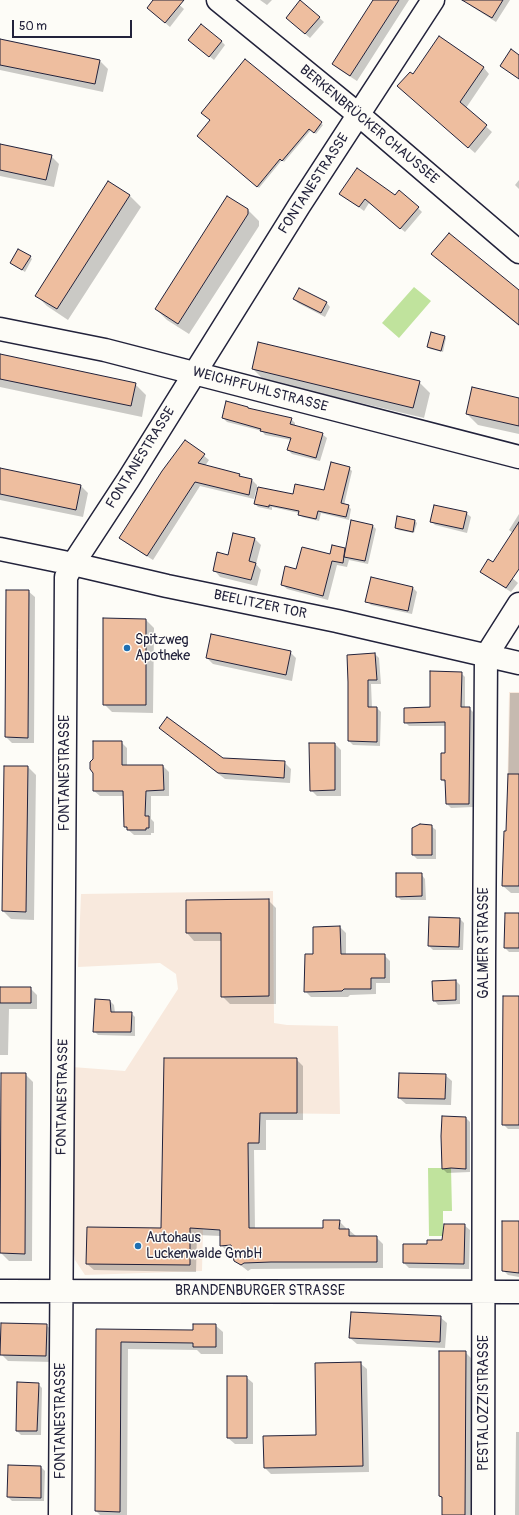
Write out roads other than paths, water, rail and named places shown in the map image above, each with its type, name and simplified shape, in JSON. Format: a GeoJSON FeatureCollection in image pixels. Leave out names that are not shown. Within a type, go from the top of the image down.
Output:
{"type":"FeatureCollection","features":[{"type":"Feature","properties":{"kind":"street","name":"BERKENBRÜCKER CHAUSSEE"},"geometry":{"type":"LineString","coordinates":[[218,0],[358,115],[519,252]]}},
{"type":"Feature","properties":{"kind":"street","name":"FONTANESTRASSE"},"geometry":{"type":"LineString","coordinates":[[60,1515],[66,577],[299,206],[433,0]]}},
{"type":"Feature","properties":{"kind":"street","name":"WEICHPFUHLSTRASSE"},"geometry":{"type":"LineString","coordinates":[[0,329],[105,350],[519,457]]}},
{"type":"Feature","properties":{"kind":"street","name":"BEELITZER TOR"},"geometry":{"type":"LineString","coordinates":[[0,549],[167,586],[337,621],[519,663]]}},
{"type":"Feature","properties":{"kind":"street"},"geometry":{"type":"LineString","coordinates":[[486,656],[519,604]]}},
{"type":"Feature","properties":{"kind":"street","name":"GALMER STRASSE"},"geometry":{"type":"LineString","coordinates":[[484,1291],[486,656]]}},
{"type":"Feature","properties":{"kind":"street","name":"BRANDENBURGER STRASSE"},"geometry":{"type":"LineString","coordinates":[[0,1291],[519,1292]]}},
{"type":"Feature","properties":{"kind":"street","name":"PESTALOZZISTRASSE"},"geometry":{"type":"LineString","coordinates":[[483,1515],[484,1291]]}},
{"type":"Feature","properties":{"kind":"place","name":"Spitzweg Apotheke"},"geometry":{"type":"Point","coordinates":[127,648]}},
{"type":"Feature","properties":{"kind":"place","name":"Autohaus Luckenwalde GmbH"},"geometry":{"type":"Point","coordinates":[138,1246]}}]}
